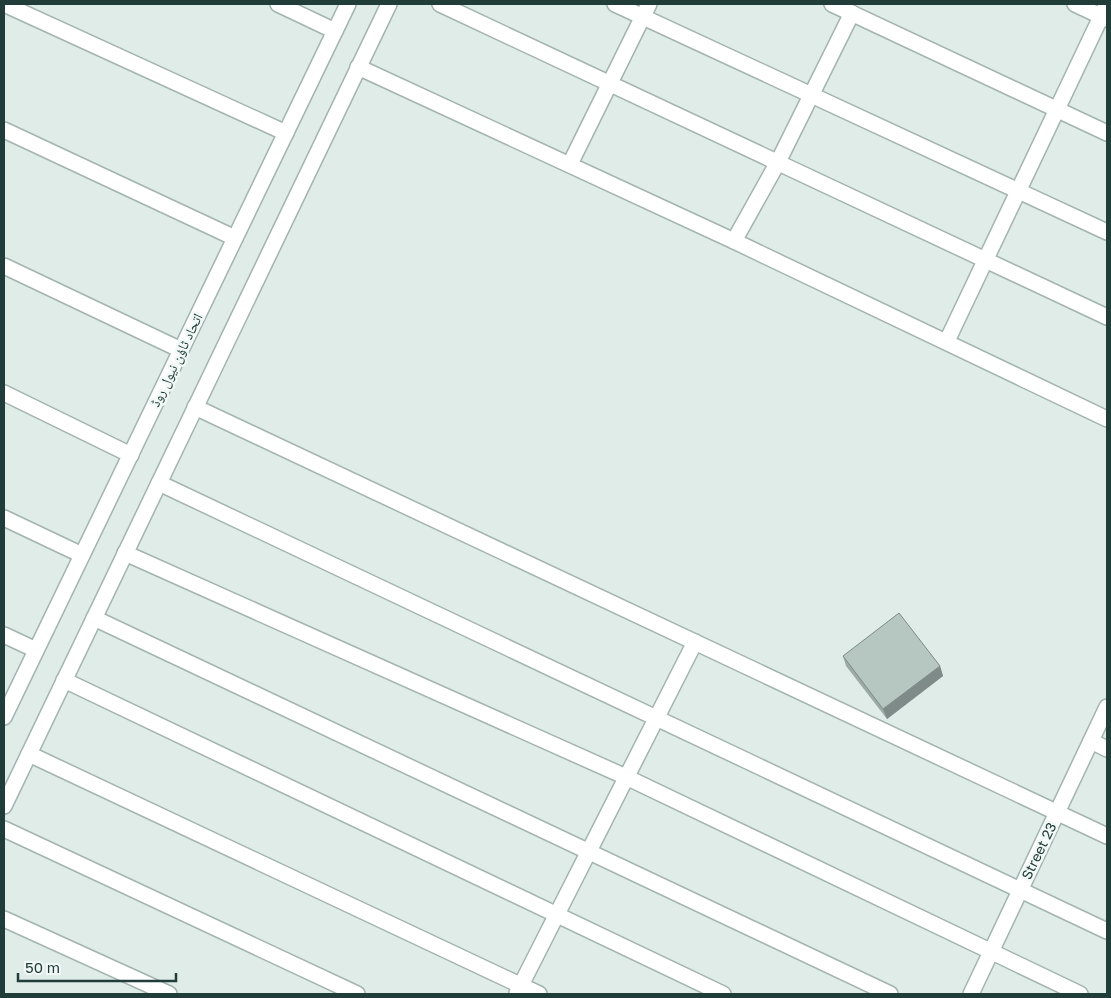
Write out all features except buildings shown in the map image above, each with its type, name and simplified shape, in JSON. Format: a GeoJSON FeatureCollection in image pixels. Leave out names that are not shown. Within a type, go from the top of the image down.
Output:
{"type":"FeatureCollection","features":[{"type":"Feature","properties":{"kind":"street"},"geometry":{"type":"LineString","coordinates":[[4,4],[286,133]]}},
{"type":"Feature","properties":{"kind":"street"},"geometry":{"type":"LineString","coordinates":[[278,4],[335,31]]}},
{"type":"Feature","properties":{"kind":"street","name":"اتحاد ٹاؤن نیول روڈ"},"geometry":{"type":"LineString","coordinates":[[4,717],[348,4]]}},
{"type":"Feature","properties":{"kind":"street"},"geometry":{"type":"LineString","coordinates":[[4,806],[389,4]]}},
{"type":"Feature","properties":{"kind":"street"},"geometry":{"type":"LineString","coordinates":[[440,4],[1107,317]]}},
{"type":"Feature","properties":{"kind":"street"},"geometry":{"type":"LineString","coordinates":[[615,4],[646,10],[812,95],[1107,232]]}},
{"type":"Feature","properties":{"kind":"street"},"geometry":{"type":"LineString","coordinates":[[832,4],[1107,133]]}},
{"type":"Feature","properties":{"kind":"street"},"geometry":{"type":"LineString","coordinates":[[947,341],[987,260],[1056,110],[1105,13],[1076,4]]}},
{"type":"Feature","properties":{"kind":"street"},"geometry":{"type":"LineString","coordinates":[[570,164],[646,10]]}},
{"type":"Feature","properties":{"kind":"street"},"geometry":{"type":"LineString","coordinates":[[734,242],[778,162],[852,13]]}},
{"type":"Feature","properties":{"kind":"street"},"geometry":{"type":"LineString","coordinates":[[358,67],[947,341],[1107,419]]}},
{"type":"Feature","properties":{"kind":"street"},"geometry":{"type":"LineString","coordinates":[[4,130],[235,238]]}},
{"type":"Feature","properties":{"kind":"street"},"geometry":{"type":"LineString","coordinates":[[4,266],[181,350]]}},
{"type":"Feature","properties":{"kind":"street"},"geometry":{"type":"LineString","coordinates":[[4,394],[131,454]]}},
{"type":"Feature","properties":{"kind":"street"},"geometry":{"type":"LineString","coordinates":[[195,407],[1107,836]]}},
{"type":"Feature","properties":{"kind":"street"},"geometry":{"type":"LineString","coordinates":[[159,482],[1107,931]]}},
{"type":"Feature","properties":{"kind":"street"},"geometry":{"type":"LineString","coordinates":[[4,518],[82,555]]}},
{"type":"Feature","properties":{"kind":"street"},"geometry":{"type":"LineString","coordinates":[[125,553],[626,777],[1080,994]]}},
{"type":"Feature","properties":{"kind":"street"},"geometry":{"type":"LineString","coordinates":[[94,618],[890,994]]}},
{"type":"Feature","properties":{"kind":"street"},"geometry":{"type":"LineString","coordinates":[[4,635],[36,650]]}},
{"type":"Feature","properties":{"kind":"street"},"geometry":{"type":"LineString","coordinates":[[518,990],[695,642]]}},
{"type":"Feature","properties":{"kind":"street"},"geometry":{"type":"LineString","coordinates":[[64,680],[723,994]]}},
{"type":"Feature","properties":{"kind":"street","name":"Street 23"},"geometry":{"type":"LineString","coordinates":[[971,994],[1107,708]]}},
{"type":"Feature","properties":{"kind":"street"},"geometry":{"type":"LineString","coordinates":[[1091,741],[1107,749]]}},
{"type":"Feature","properties":{"kind":"street"},"geometry":{"type":"LineString","coordinates":[[29,754],[518,990],[539,994]]}},
{"type":"Feature","properties":{"kind":"street"},"geometry":{"type":"LineString","coordinates":[[4,829],[357,994]]}},
{"type":"Feature","properties":{"kind":"street"},"geometry":{"type":"LineString","coordinates":[[4,919],[169,994]]}}]}
